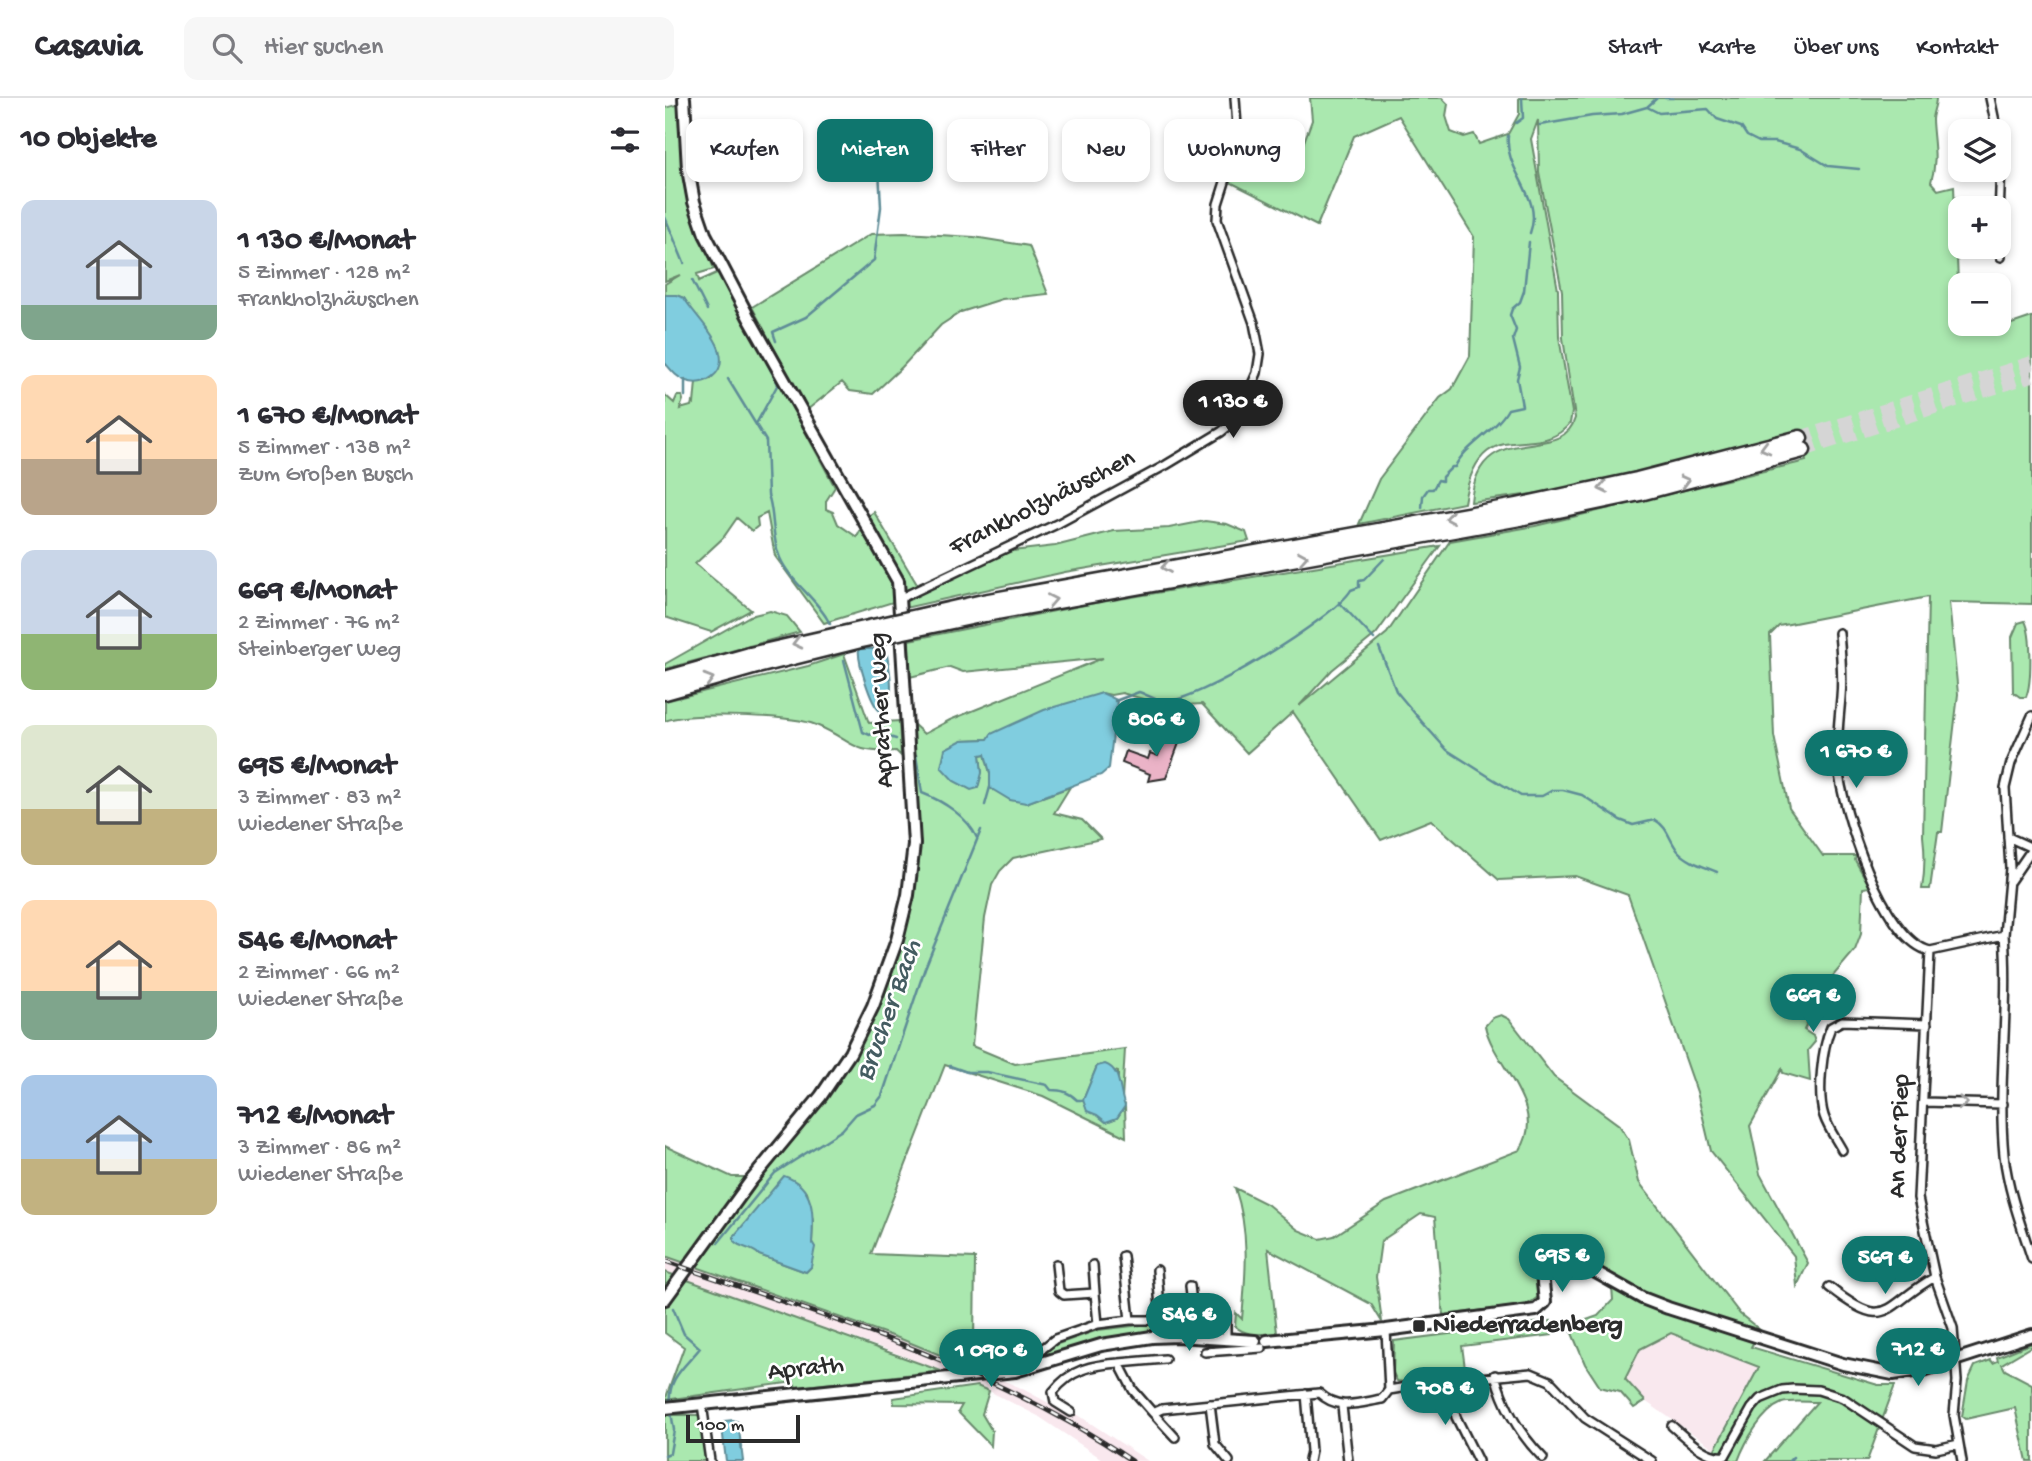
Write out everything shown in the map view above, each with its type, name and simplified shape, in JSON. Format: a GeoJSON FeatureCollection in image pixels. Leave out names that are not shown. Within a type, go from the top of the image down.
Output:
{"type":"FeatureCollection","features":[{"type":"Feature","properties":{"kind":"highway"},"geometry":{"type":"LineString","coordinates":[[665,679],[857,641],[984,608],[1519,512],[1640,493],[1801,444]]}},
{"type":"Feature","properties":{"kind":"highway"},"geometry":{"type":"LineString","coordinates":[[665,692],[751,661]]}},
{"type":"Feature","properties":{"kind":"main road","name":"Aprather Weg"},"geometry":{"type":"LineString","coordinates":[[665,1300],[750,1182],[837,1074],[873,1006],[886,972],[908,895],[914,845],[898,581],[749,318],[705,234],[694,202],[688,169],[684,98]]}},
{"type":"Feature","properties":{"kind":"main road","name":"Aprath"},"geometry":{"type":"LineString","coordinates":[[665,1408],[1027,1369],[1126,1340],[1177,1336],[1259,1345],[1535,1310],[1545,1302],[1541,1264],[1545,1254],[1552,1250],[1559,1251],[1642,1298],[1843,1364],[1893,1374],[1914,1373],[1956,1360]]}},
{"type":"Feature","properties":{"kind":"main road"},"geometry":{"type":"LineString","coordinates":[[1956,1360],[2032,1335]]}},
{"type":"Feature","properties":{"kind":"street","name":"Frankholzhäuschen"},"geometry":{"type":"LineString","coordinates":[[901,598],[1110,496],[1221,432],[1236,418],[1257,373],[1260,354],[1254,323],[1217,220],[1218,204],[1235,159],[1238,141],[1235,98]]}},
{"type":"Feature","properties":{"kind":"street"},"geometry":{"type":"LineString","coordinates":[[1990,98],[1994,119]]}},
{"type":"Feature","properties":{"kind":"street"},"geometry":{"type":"LineString","coordinates":[[1839,633],[1842,686],[1837,746],[1845,807],[1877,891],[1910,942],[1930,951],[2004,935]]}},
{"type":"Feature","properties":{"kind":"street"},"geometry":{"type":"LineString","coordinates":[[2032,716],[2011,763],[2004,788],[2009,881],[2004,935],[2007,991],[2003,1104],[2007,1171],[2032,1259]]}},
{"type":"Feature","properties":{"kind":"street"},"geometry":{"type":"LineString","coordinates":[[2008,837],[2032,848],[2009,881]]}},
{"type":"Feature","properties":{"kind":"street","name":"An der Piep"},"geometry":{"type":"LineString","coordinates":[[1930,951],[1918,1198],[1935,1277],[1953,1328],[1956,1360],[1954,1415],[1962,1461]]}},
{"type":"Feature","properties":{"kind":"street"},"geometry":{"type":"LineString","coordinates":[[1842,1150],[1827,1123],[1822,1105],[1823,1049],[1831,1027],[1842,1021],[1927,1024]]}},
{"type":"Feature","properties":{"kind":"street"},"geometry":{"type":"LineString","coordinates":[[1923,1102],[2003,1104]]}},
{"type":"Feature","properties":{"kind":"street"},"geometry":{"type":"LineString","coordinates":[[1123,1256],[1129,1320]]}},
{"type":"Feature","properties":{"kind":"street"},"geometry":{"type":"LineString","coordinates":[[1056,1264],[1059,1291],[1063,1295],[1095,1293]]}},
{"type":"Feature","properties":{"kind":"street"},"geometry":{"type":"LineString","coordinates":[[1093,1265],[1098,1324]]}},
{"type":"Feature","properties":{"kind":"street"},"geometry":{"type":"LineString","coordinates":[[1157,1270],[1161,1320]]}},
{"type":"Feature","properties":{"kind":"street"},"geometry":{"type":"LineString","coordinates":[[1829,1287],[1853,1306],[1874,1312],[1897,1306],[1935,1277]]}},
{"type":"Feature","properties":{"kind":"street"},"geometry":{"type":"LineString","coordinates":[[1190,1286],[1194,1320]]}},
{"type":"Feature","properties":{"kind":"street"},"geometry":{"type":"LineString","coordinates":[[1028,1360],[1055,1339],[1098,1324],[1129,1320],[1194,1320],[1220,1310],[1226,1314],[1226,1340]]}},
{"type":"Feature","properties":{"kind":"street"},"geometry":{"type":"LineString","coordinates":[[1386,1330],[1389,1391]]}},
{"type":"Feature","properties":{"kind":"street"},"geometry":{"type":"LineString","coordinates":[[1205,1352],[1259,1345]]}},
{"type":"Feature","properties":{"kind":"street"},"geometry":{"type":"LineString","coordinates":[[1071,1412],[1053,1399],[1053,1392],[1077,1370],[1095,1365],[1165,1360]]}},
{"type":"Feature","properties":{"kind":"street"},"geometry":{"type":"LineString","coordinates":[[1119,1363],[1133,1390],[1175,1437]]}},
{"type":"Feature","properties":{"kind":"street"},"geometry":{"type":"LineString","coordinates":[[1153,1413],[1162,1409],[1319,1393],[1328,1401],[1342,1406],[1382,1399],[1389,1391],[1518,1372],[1541,1376],[1560,1391],[1585,1418],[1652,1461]]}},
{"type":"Feature","properties":{"kind":"street"},"geometry":{"type":"LineString","coordinates":[[1496,1375],[1500,1394],[1512,1417],[1526,1440],[1543,1458]]}},
{"type":"Feature","properties":{"kind":"street"},"geometry":{"type":"LineString","coordinates":[[1448,1381],[1456,1417],[1478,1461]]}},
{"type":"Feature","properties":{"kind":"street"},"geometry":{"type":"LineString","coordinates":[[1672,1426],[1708,1452],[1719,1457],[1725,1456],[1752,1408],[1760,1399],[1782,1390],[1806,1389],[1843,1398],[1915,1446],[1937,1449],[1959,1444]]}},
{"type":"Feature","properties":{"kind":"street"},"geometry":{"type":"LineString","coordinates":[[1306,1394],[1309,1461]]}},
{"type":"Feature","properties":{"kind":"street"},"geometry":{"type":"LineString","coordinates":[[702,1404],[710,1461]]}},
{"type":"Feature","properties":{"kind":"street"},"geometry":{"type":"LineString","coordinates":[[1210,1404],[1215,1444],[1229,1461]]}},
{"type":"Feature","properties":{"kind":"street"},"geometry":{"type":"LineString","coordinates":[[1342,1406],[1348,1461]]}},
{"type":"Feature","properties":{"kind":"shaded area"},"geometry":{"type":"Polygon","coordinates":[[[665,1256],[901,1339],[1019,1387],[1060,1409],[1063,1405],[1148,1461],[1105,1461],[1038,1416],[989,1391],[896,1353],[665,1272],[665,1256]]]}},
{"type":"Feature","properties":{"kind":"shaded area"},"geometry":{"type":"Polygon","coordinates":[[[1671,1333],[1759,1368],[1715,1449],[1645,1401],[1625,1379],[1640,1349],[1671,1333]]]}},
{"type":"Feature","properties":{"kind":"green space"},"geometry":{"type":"Polygon","coordinates":[[[1310,98],[1442,98],[1448,104],[1446,116],[1451,132],[1464,137],[1474,134],[1479,144],[1508,134],[1519,114],[1519,98],[1936,98],[1932,120],[1935,158],[1931,182],[1938,190],[1954,186],[1954,196],[1948,196],[1948,259],[1957,259],[1958,273],[1948,273],[1948,336],[2011,336],[2011,324],[2032,317],[2032,604],[1949,602],[1958,694],[1942,832],[1938,832],[1930,889],[1922,889],[1928,597],[1779,626],[1770,635],[1774,736],[1789,808],[1823,856],[1856,856],[1855,860],[1870,887],[1863,888],[1861,934],[1855,950],[1826,984],[1804,1030],[1813,1036],[1815,1042],[1808,1050],[1810,1081],[1783,1073],[1782,1069],[1750,1126],[1760,1174],[1808,1263],[1797,1286],[1794,1256],[1711,1151],[1697,1092],[1628,895],[1575,876],[1499,880],[1431,820],[1381,840],[1293,712],[1247,753],[1202,704],[1168,706],[1122,693],[1102,693],[988,739],[962,740],[982,773],[980,755],[985,754],[990,773],[990,788],[1026,803],[1070,787],[1054,813],[1082,820],[1101,839],[1013,858],[1000,871],[992,885],[985,918],[972,1046],[1015,1064],[1125,1049],[1122,1100],[1118,1087],[1118,1072],[1097,1066],[1083,1101],[1106,1122],[1117,1118],[1125,1106],[1126,1137],[1043,1096],[945,1065],[871,1254],[975,1258],[974,1345],[998,1362],[972,1368],[901,1339],[665,1256],[665,1146],[732,1177],[746,1177],[798,1116],[794,1139],[845,1071],[887,984],[906,925],[918,861],[911,761],[913,724],[924,734],[950,720],[1103,658],[963,672],[950,667],[910,677],[909,640],[1095,603],[1440,546],[1376,634],[1332,670],[1299,706],[1387,633],[1450,541],[1535,526],[1806,461],[1800,434],[1554,491],[1471,502],[1477,475],[1488,459],[1504,450],[1554,439],[1567,432],[1575,418],[1563,338],[1562,291],[1539,172],[1538,120],[1531,139],[1558,290],[1559,337],[1572,412],[1570,423],[1557,435],[1495,447],[1482,456],[1472,474],[1464,503],[1359,524],[1379,479],[1440,398],[1452,389],[1470,356],[1474,237],[1399,116],[1354,136],[1317,226],[1230,182],[1305,182],[1305,139],[1312,120],[1310,98]],[[807,1192],[755,1249],[759,1255],[806,1272],[811,1267],[813,1221],[807,1192]]]}},
{"type":"Feature","properties":{"kind":"green space"},"geometry":{"type":"Polygon","coordinates":[[[680,104],[686,195],[714,269],[697,274],[699,281],[719,272],[835,487],[826,501],[826,509],[833,512],[838,524],[857,537],[867,517],[874,512],[918,586],[1004,552],[1055,546],[1114,531],[1169,528],[1205,521],[1227,524],[1246,532],[1249,541],[1065,572],[905,608],[896,601],[824,623],[775,556],[767,513],[757,518],[758,526],[752,531],[737,518],[723,538],[695,564],[751,610],[711,632],[665,617],[665,395],[674,403],[677,396],[682,396],[680,409],[691,406],[692,402],[694,404],[696,382],[711,379],[706,328],[684,298],[665,295],[665,284],[680,275],[665,281],[665,108],[680,104]]]}},
{"type":"Feature","properties":{"kind":"green space"},"geometry":{"type":"Polygon","coordinates":[[[871,234],[974,237],[1029,246],[1048,294],[1002,299],[961,312],[941,325],[873,394],[850,391],[842,382],[807,410],[752,307],[871,234]]]}},
{"type":"Feature","properties":{"kind":"green space"},"geometry":{"type":"Polygon","coordinates":[[[770,611],[787,616],[800,632],[665,669],[665,664],[750,616],[770,611]]]}},
{"type":"Feature","properties":{"kind":"green space"},"geometry":{"type":"Polygon","coordinates":[[[2025,621],[2029,636],[2030,670],[2026,697],[2020,697],[2013,692],[2012,637],[2018,623],[2025,621]]]}},
{"type":"Feature","properties":{"kind":"green space"},"geometry":{"type":"Polygon","coordinates":[[[844,654],[869,723],[899,721],[901,756],[896,751],[860,748],[816,725],[785,719],[695,716],[665,721],[665,701],[808,666],[844,654]]]}},
{"type":"Feature","properties":{"kind":"green space"},"geometry":{"type":"Polygon","coordinates":[[[1501,1015],[1509,1019],[1554,1077],[1619,1125],[1629,1140],[1639,1182],[1740,1314],[1760,1330],[1751,1347],[1878,1385],[1895,1385],[1867,1461],[1765,1461],[1817,1402],[1794,1401],[1782,1403],[1768,1413],[1750,1436],[1738,1461],[1733,1461],[1715,1449],[1759,1367],[1671,1333],[1640,1349],[1625,1379],[1645,1401],[1634,1408],[1620,1392],[1600,1387],[1585,1364],[1569,1326],[1598,1316],[1613,1300],[1611,1274],[1556,1242],[1545,1245],[1535,1253],[1538,1297],[1527,1305],[1443,1315],[1435,1217],[1421,1214],[1381,1241],[1376,1277],[1382,1322],[1371,1304],[1268,1249],[1277,1333],[1249,1333],[1235,1326],[1236,1313],[1242,1319],[1246,1253],[1243,1221],[1235,1188],[1267,1204],[1298,1230],[1320,1239],[1334,1236],[1386,1202],[1520,1150],[1527,1134],[1528,1118],[1524,1102],[1490,1041],[1485,1026],[1492,1018],[1501,1015]]]}},
{"type":"Feature","properties":{"kind":"green space"},"geometry":{"type":"Polygon","coordinates":[[[665,1272],[941,1371],[796,1387],[794,1382],[665,1400],[684,1347],[665,1333],[665,1272]]]}},
{"type":"Feature","properties":{"kind":"green space"},"geometry":{"type":"Polygon","coordinates":[[[1218,1314],[1222,1325],[1218,1330],[1172,1330],[1129,1335],[1043,1358],[1049,1347],[1098,1330],[1150,1324],[1185,1326],[1218,1314]]]}},
{"type":"Feature","properties":{"kind":"green space"},"geometry":{"type":"Polygon","coordinates":[[[1551,1321],[1552,1335],[1462,1346],[1466,1375],[1402,1382],[1397,1381],[1393,1373],[1394,1341],[1551,1321]]]}},
{"type":"Feature","properties":{"kind":"green space"},"geometry":{"type":"Polygon","coordinates":[[[2032,1343],[2032,1346],[2002,1364],[2005,1370],[2032,1384],[2032,1461],[2027,1461],[2015,1408],[1966,1419],[1962,1416],[1968,1381],[1975,1366],[1991,1360],[1993,1363],[1998,1361],[1997,1357],[2032,1343]]]}},
{"type":"Feature","properties":{"kind":"green space"},"geometry":{"type":"Polygon","coordinates":[[[977,1386],[989,1391],[982,1414],[992,1431],[991,1446],[958,1412],[962,1405],[894,1404],[893,1398],[977,1386]]]}},
{"type":"Feature","properties":{"kind":"green space"},"geometry":{"type":"Polygon","coordinates":[[[665,1415],[700,1415],[706,1461],[665,1461],[665,1415]]]}},
{"type":"Feature","properties":{"kind":"water"},"geometry":{"type":"Polygon","coordinates":[[[665,295],[684,298],[710,332],[718,346],[721,360],[712,377],[700,382],[683,380],[665,363],[665,295]]]}},
{"type":"Feature","properties":{"kind":"water"},"geometry":{"type":"Polygon","coordinates":[[[859,649],[875,649],[887,655],[891,677],[890,693],[889,700],[880,711],[865,682],[859,649]]]}},
{"type":"Feature","properties":{"kind":"water"},"geometry":{"type":"Polygon","coordinates":[[[1102,693],[1117,700],[1109,768],[1101,775],[1026,803],[1010,800],[990,788],[990,773],[985,754],[980,755],[982,773],[978,788],[971,790],[954,781],[941,767],[945,749],[962,740],[988,739],[991,734],[1044,710],[1102,693]]]}},
{"type":"Feature","properties":{"kind":"water"},"geometry":{"type":"Polygon","coordinates":[[[1105,1064],[1117,1076],[1125,1106],[1117,1118],[1106,1122],[1087,1111],[1083,1100],[1097,1066],[1105,1064]]]}},
{"type":"Feature","properties":{"kind":"water"},"geometry":{"type":"Polygon","coordinates":[[[784,1176],[802,1187],[810,1203],[812,1242],[815,1247],[811,1267],[806,1272],[759,1255],[734,1241],[734,1236],[784,1176]]]}},
{"type":"Feature","properties":{"kind":"water"},"geometry":{"type":"Polygon","coordinates":[[[725,1421],[738,1422],[743,1461],[726,1461],[722,1427],[725,1421]]]}},
{"type":"Feature","properties":{"kind":"building"},"geometry":{"type":"Polygon","coordinates":[[[1168,730],[1182,735],[1166,778],[1148,781],[1150,774],[1122,763],[1126,751],[1148,759],[1150,753],[1158,756],[1168,730]]]}},
{"type":"Feature","properties":{"kind":"waterway"},"geometry":{"type":"LineString","coordinates":[[1516,123],[1523,118],[1522,98]]}},
{"type":"Feature","properties":{"kind":"waterway"},"geometry":{"type":"LineString","coordinates":[[1647,107],[1657,98]]}},
{"type":"Feature","properties":{"kind":"waterway"},"geometry":{"type":"LineString","coordinates":[[1665,98],[1673,98]]}},
{"type":"Feature","properties":{"kind":"waterway"},"geometry":{"type":"LineString","coordinates":[[1540,125],[1622,114],[1647,107],[1659,113],[1708,109],[1717,119],[1741,127],[1747,136],[1759,142],[1775,142],[1800,149],[1828,166],[1859,169]]}},
{"type":"Feature","properties":{"kind":"waterway"},"geometry":{"type":"LineString","coordinates":[[1508,136],[1508,149],[1532,208],[1530,233]]}},
{"type":"Feature","properties":{"kind":"waterway"},"geometry":{"type":"LineString","coordinates":[[776,341],[773,332],[806,317],[874,260],[881,207],[880,182]]}},
{"type":"Feature","properties":{"kind":"waterway","name":"Brucher Bach"},"geometry":{"type":"LineString","coordinates":[[665,217],[684,263]]}},
{"type":"Feature","properties":{"kind":"waterway"},"geometry":{"type":"LineString","coordinates":[[1422,508],[1423,496],[1428,489],[1433,489],[1438,480],[1442,481],[1442,477],[1455,467],[1465,452],[1496,424],[1508,409],[1522,406],[1517,379],[1520,367],[1513,339],[1516,330],[1510,315],[1524,291],[1529,242]]}},
{"type":"Feature","properties":{"kind":"waterway","name":"Brucher Bach"},"geometry":{"type":"LineString","coordinates":[[692,280],[707,310]]}},
{"type":"Feature","properties":{"kind":"waterway"},"geometry":{"type":"LineString","coordinates":[[756,424],[778,384],[767,363]]}},
{"type":"Feature","properties":{"kind":"waterway","name":"Brucher Bach"},"geometry":{"type":"LineString","coordinates":[[728,379],[766,441],[768,495],[780,558],[830,624]]}},
{"type":"Feature","properties":{"kind":"waterway"},"geometry":{"type":"LineString","coordinates":[[685,380],[685,396]]}},
{"type":"Feature","properties":{"kind":"waterway"},"geometry":{"type":"LineString","coordinates":[[1115,701],[1139,692],[1161,701],[1180,698],[1232,675],[1320,619],[1351,590],[1359,587],[1359,581],[1364,580],[1384,559]]}},
{"type":"Feature","properties":{"kind":"waterway"},"geometry":{"type":"LineString","coordinates":[[1339,602],[1374,639]]}},
{"type":"Feature","properties":{"kind":"waterway"},"geometry":{"type":"LineString","coordinates":[[1379,647],[1396,691],[1447,750],[1521,796],[1542,796],[1553,790],[1563,790],[1582,795],[1620,820],[1633,825],[1655,820],[1663,826],[1682,855],[1717,872]]}},
{"type":"Feature","properties":{"kind":"waterway","name":"Brucher Bach"},"geometry":{"type":"LineString","coordinates":[[844,660],[863,732],[870,735],[881,729],[886,736],[896,739]]}},
{"type":"Feature","properties":{"kind":"waterway","name":"Brucher Bach"},"geometry":{"type":"LineString","coordinates":[[916,755],[922,793],[954,811],[968,823],[977,838]]}},
{"type":"Feature","properties":{"kind":"waterway"},"geometry":{"type":"LineString","coordinates":[[985,805],[990,787]]}},
{"type":"Feature","properties":{"kind":"waterway","name":"Brucher Bach"},"geometry":{"type":"LineString","coordinates":[[718,1243],[775,1173],[842,1130],[856,1114],[875,1105],[882,1096],[925,968],[981,830]]}},
{"type":"Feature","properties":{"kind":"waterway"},"geometry":{"type":"LineString","coordinates":[[950,1066],[967,1072],[987,1072],[1047,1085],[1051,1090],[1059,1090],[1077,1100],[1083,1100]]}},
{"type":"Feature","properties":{"kind":"waterway","name":"Brucher Bach"},"geometry":{"type":"LineString","coordinates":[[670,1405],[674,1380],[700,1348],[684,1334],[673,1308]]}},
{"type":"Feature","properties":{"kind":"waterway","name":"Brucher Bach"},"geometry":{"type":"LineString","coordinates":[[665,1455],[670,1453],[674,1430],[671,1412]]}},
{"type":"Feature","properties":{"kind":"waterway"},"geometry":{"type":"LineString","coordinates":[[1789,1461],[1793,1457]]}},
{"type":"Feature","properties":{"kind":"tunnel"},"geometry":{"type":"LineString","coordinates":[[1800,438],[2032,363]]}},
{"type":"Feature","properties":{"kind":"tunnel"},"geometry":{"type":"LineString","coordinates":[[1803,450],[2032,375]]}},
{"type":"Feature","properties":{"kind":"railway"},"geometry":{"type":"LineString","coordinates":[[665,1261],[846,1324],[964,1370],[1078,1427],[1132,1461]]}},
{"type":"Feature","properties":{"kind":"place","name":"Niederradenberg"},"geometry":{"type":"Point","coordinates":[1419,1326]}}]}
